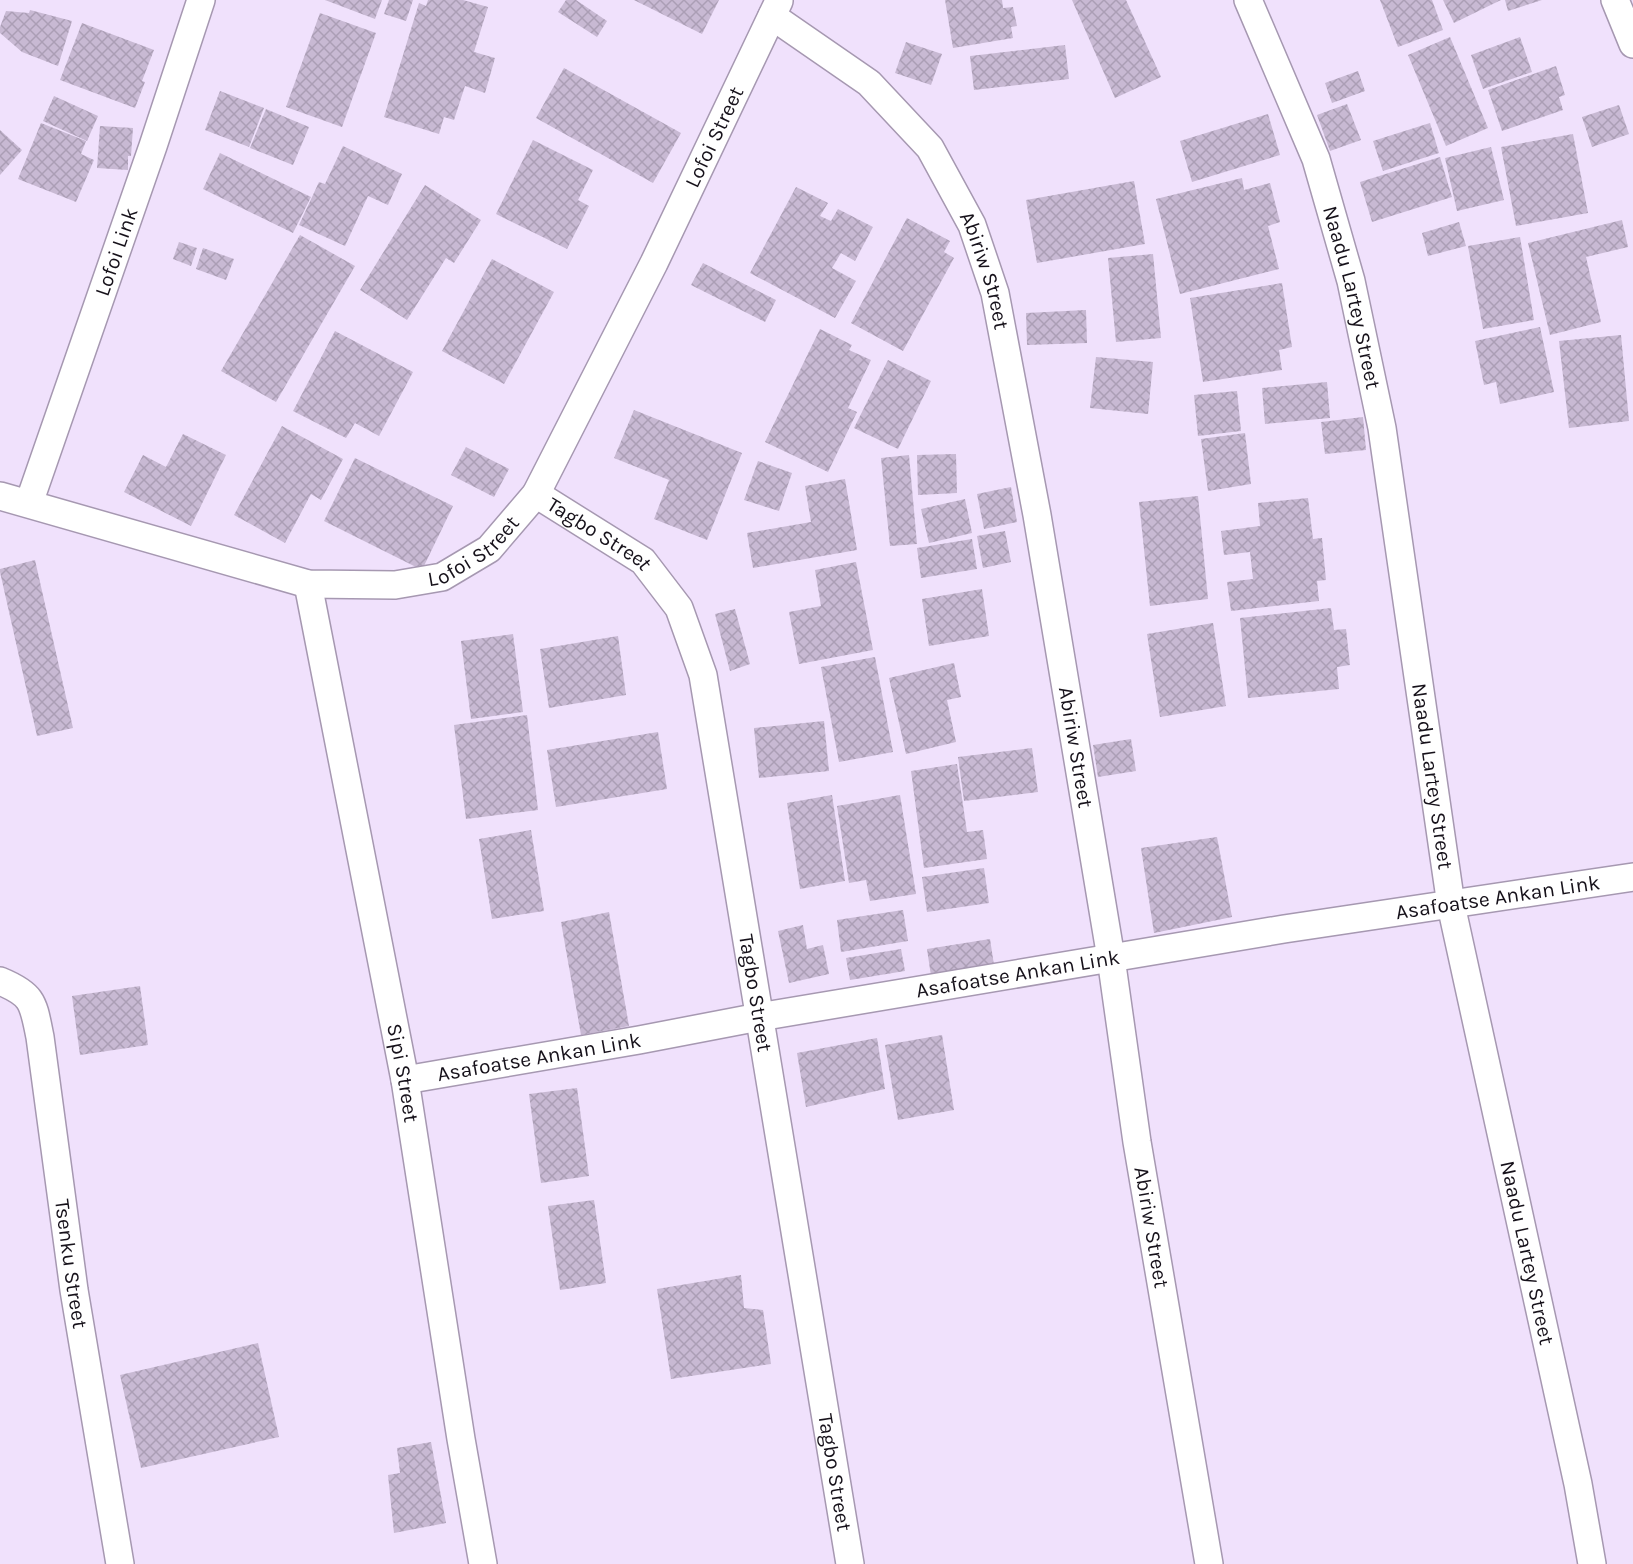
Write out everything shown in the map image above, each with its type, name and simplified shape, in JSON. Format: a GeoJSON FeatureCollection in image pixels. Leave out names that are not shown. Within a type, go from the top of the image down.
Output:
{"type":"FeatureCollection","features":[{"type":"Feature","properties":{"kind":"street","name":"Lofoi Link"},"geometry":{"type":"LineString","coordinates":[[29,502],[153,146],[201,0]]}},
{"type":"Feature","properties":{"kind":"street","name":"Naadu Lartey Street"},"geometry":{"type":"LineString","coordinates":[[1248,0],[1316,159],[1351,280],[1382,428],[1451,905],[1575,1472],[1592,1564]]}},
{"type":"Feature","properties":{"kind":"street"},"geometry":{"type":"LineString","coordinates":[[1617,1],[1633,44]]}},
{"type":"Feature","properties":{"kind":"street","name":"Lofoi Street"},"geometry":{"type":"LineString","coordinates":[[0,496],[29,502],[308,584],[395,585],[442,577],[489,549],[536,494],[654,263],[776,8]]}},
{"type":"Feature","properties":{"kind":"street","name":"Abiriw Street"},"geometry":{"type":"LineString","coordinates":[[776,8],[869,83],[930,148],[972,225],[995,293],[1037,515],[1111,958],[1137,1142],[1209,1564]]}},
{"type":"Feature","properties":{"kind":"street","name":"Tagbo Street"},"geometry":{"type":"LineString","coordinates":[[536,494],[643,561],[679,608],[703,675],[850,1564]]}},
{"type":"Feature","properties":{"kind":"street","name":"Sipi Street"},"geometry":{"type":"LineString","coordinates":[[308,584],[405,1080],[461,1439],[483,1564]]}},
{"type":"Feature","properties":{"kind":"street","name":"Asafoatse Ankan Link"},"geometry":{"type":"LineString","coordinates":[[405,1080],[759,1017],[1111,958],[1633,877]]}},
{"type":"Feature","properties":{"kind":"street","name":"Tsenku Street"},"geometry":{"type":"LineString","coordinates":[[0,981],[20,989],[33,1003],[40,1037],[75,1290],[120,1564]]}},
{"type":"Feature","properties":{"kind":"building"},"geometry":{"type":"Polygon","coordinates":[[[325,0],[382,0],[375,19],[325,0]]]}},
{"type":"Feature","properties":{"kind":"building"},"geometry":{"type":"Polygon","coordinates":[[[389,0],[413,0],[406,21],[384,14],[389,0]]]}},
{"type":"Feature","properties":{"kind":"building"},"geometry":{"type":"Polygon","coordinates":[[[428,0],[463,0],[488,7],[474,52],[495,58],[485,93],[465,86],[454,120],[444,117],[439,134],[384,117],[419,3],[426,6],[428,0]]]}},
{"type":"Feature","properties":{"kind":"building"},"geometry":{"type":"Polygon","coordinates":[[[566,0],[576,0],[607,21],[597,37],[558,12],[566,0]]]}},
{"type":"Feature","properties":{"kind":"building"},"geometry":{"type":"Polygon","coordinates":[[[634,0],[719,0],[702,34],[634,0]]]}},
{"type":"Feature","properties":{"kind":"building"},"geometry":{"type":"Polygon","coordinates":[[[945,0],[1002,0],[1003,8],[1013,7],[1017,26],[1011,27],[1013,38],[953,48],[945,0]]]}},
{"type":"Feature","properties":{"kind":"building"},"geometry":{"type":"Polygon","coordinates":[[[1072,0],[1126,0],[1161,77],[1115,98],[1072,0]]]}},
{"type":"Feature","properties":{"kind":"building"},"geometry":{"type":"Polygon","coordinates":[[[1380,0],[1432,0],[1443,30],[1398,47],[1380,0]]]}},
{"type":"Feature","properties":{"kind":"building"},"geometry":{"type":"Polygon","coordinates":[[[1443,0],[1501,0],[1454,23],[1443,0]]]}},
{"type":"Feature","properties":{"kind":"building"},"geometry":{"type":"Polygon","coordinates":[[[1505,0],[1542,0],[1508,11],[1505,0]]]}},
{"type":"Feature","properties":{"kind":"building"},"geometry":{"type":"Polygon","coordinates":[[[30,10],[72,21],[58,66],[22,52],[0,33],[6,11],[29,13],[30,10]]]}},
{"type":"Feature","properties":{"kind":"building"},"geometry":{"type":"Polygon","coordinates":[[[320,13],[376,33],[342,127],[286,107],[320,13]]]}},
{"type":"Feature","properties":{"kind":"building"},"geometry":{"type":"Polygon","coordinates":[[[82,23],[154,50],[135,108],[60,80],[82,23]]]}},
{"type":"Feature","properties":{"kind":"building"},"geometry":{"type":"Polygon","coordinates":[[[1450,37],[1488,128],[1446,146],[1408,55],[1450,37]]]}},
{"type":"Feature","properties":{"kind":"building"},"geometry":{"type":"Polygon","coordinates":[[[1520,37],[1532,72],[1483,89],[1471,55],[1520,37]]]}},
{"type":"Feature","properties":{"kind":"building"},"geometry":{"type":"Polygon","coordinates":[[[906,42],[942,54],[931,85],[895,73],[906,42]]]}},
{"type":"Feature","properties":{"kind":"building"},"geometry":{"type":"Polygon","coordinates":[[[1065,45],[1069,79],[974,90],[970,56],[1065,45]]]}},
{"type":"Feature","properties":{"kind":"building"},"geometry":{"type":"Polygon","coordinates":[[[1556,66],[1565,95],[1559,97],[1563,110],[1502,131],[1488,90],[1556,66]]]}},
{"type":"Feature","properties":{"kind":"building"},"geometry":{"type":"Polygon","coordinates":[[[564,68],[681,133],[653,183],[536,118],[564,68]]]}},
{"type":"Feature","properties":{"kind":"building"},"geometry":{"type":"Polygon","coordinates":[[[1358,71],[1365,91],[1332,103],[1325,83],[1358,71]]]}},
{"type":"Feature","properties":{"kind":"building"},"geometry":{"type":"Polygon","coordinates":[[[220,91],[264,108],[249,147],[205,130],[220,91]]]}},
{"type":"Feature","properties":{"kind":"building"},"geometry":{"type":"Polygon","coordinates":[[[54,96],[98,116],[87,141],[43,121],[54,96]]]}},
{"type":"Feature","properties":{"kind":"building"},"geometry":{"type":"Polygon","coordinates":[[[1347,104],[1361,140],[1330,151],[1317,115],[1347,104]]]}},
{"type":"Feature","properties":{"kind":"building"},"geometry":{"type":"Polygon","coordinates":[[[1619,105],[1629,134],[1592,147],[1582,117],[1619,105]]]}},
{"type":"Feature","properties":{"kind":"building"},"geometry":{"type":"Polygon","coordinates":[[[266,109],[309,127],[293,165],[250,148],[266,109]]]}},
{"type":"Feature","properties":{"kind":"building"},"geometry":{"type":"Polygon","coordinates":[[[1268,114],[1280,155],[1192,182],[1180,141],[1268,114]]]}},
{"type":"Feature","properties":{"kind":"building"},"geometry":{"type":"Polygon","coordinates":[[[41,123],[86,141],[81,154],[94,160],[76,202],[18,179],[41,123]]]}},
{"type":"Feature","properties":{"kind":"building"},"geometry":{"type":"Polygon","coordinates":[[[1430,123],[1439,153],[1383,171],[1373,141],[1430,123]]]}},
{"type":"Feature","properties":{"kind":"building"},"geometry":{"type":"Polygon","coordinates":[[[100,126],[133,128],[128,170],[97,168],[100,126]]]}},
{"type":"Feature","properties":{"kind":"building"},"geometry":{"type":"Polygon","coordinates":[[[0,130],[22,150],[0,175],[0,130]]]}},
{"type":"Feature","properties":{"kind":"building"},"geometry":{"type":"Polygon","coordinates":[[[1573,134],[1588,213],[1516,226],[1501,147],[1573,134]]]}},
{"type":"Feature","properties":{"kind":"building"},"geometry":{"type":"Polygon","coordinates":[[[533,140],[593,170],[578,200],[589,206],[567,249],[496,214],[533,140]]]}},
{"type":"Feature","properties":{"kind":"building"},"geometry":{"type":"Polygon","coordinates":[[[343,146],[402,174],[388,205],[368,196],[345,246],[299,225],[319,182],[325,184],[343,146]]]}},
{"type":"Feature","properties":{"kind":"building"},"geometry":{"type":"Polygon","coordinates":[[[1491,147],[1504,200],[1457,211],[1445,158],[1491,147]]]}},
{"type":"Feature","properties":{"kind":"building"},"geometry":{"type":"Polygon","coordinates":[[[220,153],[311,197],[293,233],[203,189],[220,153]]]}},
{"type":"Feature","properties":{"kind":"building"},"geometry":{"type":"Polygon","coordinates":[[[1440,157],[1452,197],[1372,222],[1360,182],[1440,157]]]}},
{"type":"Feature","properties":{"kind":"building"},"geometry":{"type":"Polygon","coordinates":[[[1242,178],[1244,190],[1270,183],[1280,222],[1268,226],[1279,269],[1180,294],[1156,199],[1242,178]]]}},
{"type":"Feature","properties":{"kind":"building"},"geometry":{"type":"Polygon","coordinates":[[[1134,181],[1145,244],[1037,263],[1026,200],[1134,181]]]}},
{"type":"Feature","properties":{"kind":"building"},"geometry":{"type":"Polygon","coordinates":[[[425,185],[481,220],[454,263],[446,258],[407,320],[360,290],[425,185]]]}},
{"type":"Feature","properties":{"kind":"building"},"geometry":{"type":"Polygon","coordinates":[[[796,187],[828,203],[820,216],[831,221],[838,209],[873,227],[855,261],[841,253],[832,268],[856,281],[835,318],[750,273],[796,187]]]}},
{"type":"Feature","properties":{"kind":"building"},"geometry":{"type":"Polygon","coordinates":[[[907,218],[950,241],[944,252],[954,258],[903,351],[851,323],[907,218]]]}},
{"type":"Feature","properties":{"kind":"building"},"geometry":{"type":"Polygon","coordinates":[[[1622,220],[1628,247],[1586,257],[1601,322],[1550,335],[1528,243],[1622,220]]]}},
{"type":"Feature","properties":{"kind":"building"},"geometry":{"type":"Polygon","coordinates":[[[1459,222],[1466,246],[1428,256],[1422,233],[1459,222]]]}},
{"type":"Feature","properties":{"kind":"building"},"geometry":{"type":"Polygon","coordinates":[[[300,235],[355,266],[276,402],[221,371],[300,235]]]}},
{"type":"Feature","properties":{"kind":"building"},"geometry":{"type":"Polygon","coordinates":[[[1520,237],[1534,320],[1483,329],[1468,246],[1520,237]]]}},
{"type":"Feature","properties":{"kind":"building"},"geometry":{"type":"Polygon","coordinates":[[[179,242],[197,248],[191,266],[173,259],[179,242]]]}},
{"type":"Feature","properties":{"kind":"building"},"geometry":{"type":"Polygon","coordinates":[[[203,248],[234,259],[226,280],[196,269],[203,248]]]}},
{"type":"Feature","properties":{"kind":"building"},"geometry":{"type":"Polygon","coordinates":[[[1153,254],[1161,338],[1116,342],[1108,258],[1153,254]]]}},
{"type":"Feature","properties":{"kind":"building"},"geometry":{"type":"Polygon","coordinates":[[[492,259],[554,292],[504,384],[442,351],[492,259]]]}},
{"type":"Feature","properties":{"kind":"building"},"geometry":{"type":"Polygon","coordinates":[[[703,263],[776,300],[765,322],[691,285],[703,263]]]}},
{"type":"Feature","properties":{"kind":"building"},"geometry":{"type":"Polygon","coordinates":[[[1282,283],[1292,347],[1279,350],[1282,370],[1203,382],[1190,298],[1282,283]]]}},
{"type":"Feature","properties":{"kind":"building"},"geometry":{"type":"Polygon","coordinates":[[[1086,310],[1087,343],[1027,345],[1026,313],[1086,310]]]}},
{"type":"Feature","properties":{"kind":"building"},"geometry":{"type":"Polygon","coordinates":[[[1540,327],[1554,392],[1500,404],[1496,382],[1484,385],[1475,341],[1540,327]]]}},
{"type":"Feature","properties":{"kind":"building"},"geometry":{"type":"Polygon","coordinates":[[[820,329],[852,345],[849,350],[871,360],[848,408],[857,412],[828,472],[765,442],[820,329]]]}},
{"type":"Feature","properties":{"kind":"building"},"geometry":{"type":"Polygon","coordinates":[[[335,331],[413,372],[379,436],[355,423],[346,438],[293,411],[335,331]]]}},
{"type":"Feature","properties":{"kind":"building"},"geometry":{"type":"Polygon","coordinates":[[[1621,335],[1629,421],[1569,428],[1559,341],[1621,335]]]}},
{"type":"Feature","properties":{"kind":"building"},"geometry":{"type":"Polygon","coordinates":[[[1096,357],[1153,362],[1148,414],[1090,408],[1096,357]]]}},
{"type":"Feature","properties":{"kind":"building"},"geometry":{"type":"Polygon","coordinates":[[[888,360],[931,381],[898,449],[854,428],[888,360]]]}},
{"type":"Feature","properties":{"kind":"building"},"geometry":{"type":"Polygon","coordinates":[[[1327,382],[1330,418],[1265,424],[1262,388],[1327,382]]]}},
{"type":"Feature","properties":{"kind":"building"},"geometry":{"type":"Polygon","coordinates":[[[1237,391],[1241,431],[1198,436],[1194,395],[1237,391]]]}},
{"type":"Feature","properties":{"kind":"building"},"geometry":{"type":"Polygon","coordinates":[[[634,410],[742,453],[707,540],[654,519],[669,480],[614,458],[634,410]]]}},
{"type":"Feature","properties":{"kind":"building"},"geometry":{"type":"Polygon","coordinates":[[[1363,417],[1366,450],[1325,454],[1321,422],[1363,417]]]}},
{"type":"Feature","properties":{"kind":"building"},"geometry":{"type":"Polygon","coordinates":[[[282,426],[343,459],[321,500],[311,494],[285,543],[234,515],[282,426]]]}},
{"type":"Feature","properties":{"kind":"building"},"geometry":{"type":"Polygon","coordinates":[[[1245,433],[1251,484],[1208,491],[1201,439],[1245,433]]]}},
{"type":"Feature","properties":{"kind":"building"},"geometry":{"type":"Polygon","coordinates":[[[183,434],[226,455],[191,526],[124,492],[143,455],[166,467],[183,434]]]}},
{"type":"Feature","properties":{"kind":"building"},"geometry":{"type":"Polygon","coordinates":[[[466,447],[509,469],[494,497],[451,475],[466,447]]]}},
{"type":"Feature","properties":{"kind":"building"},"geometry":{"type":"Polygon","coordinates":[[[956,454],[957,493],[918,495],[917,455],[956,454]]]}},
{"type":"Feature","properties":{"kind":"building"},"geometry":{"type":"Polygon","coordinates":[[[909,455],[917,544],[890,546],[881,458],[909,455]]]}},
{"type":"Feature","properties":{"kind":"building"},"geometry":{"type":"Polygon","coordinates":[[[355,458],[453,506],[422,570],[324,521],[355,458]]]}},
{"type":"Feature","properties":{"kind":"building"},"geometry":{"type":"Polygon","coordinates":[[[758,461],[792,473],[779,511],[744,500],[758,461]]]}},
{"type":"Feature","properties":{"kind":"building"},"geometry":{"type":"Polygon","coordinates":[[[845,479],[857,550],[753,568],[747,533],[811,522],[805,486],[845,479]]]}},
{"type":"Feature","properties":{"kind":"building"},"geometry":{"type":"Polygon","coordinates":[[[1011,487],[1017,522],[984,529],[977,494],[1011,487]]]}},
{"type":"Feature","properties":{"kind":"building"},"geometry":{"type":"Polygon","coordinates":[[[1198,496],[1208,599],[1150,606],[1139,502],[1198,496]]]}},
{"type":"Feature","properties":{"kind":"building"},"geometry":{"type":"Polygon","coordinates":[[[1308,498],[1313,539],[1322,538],[1326,580],[1317,581],[1319,601],[1231,611],[1227,582],[1253,579],[1250,552],[1224,555],[1221,531],[1260,526],[1258,503],[1308,498]]]}},
{"type":"Feature","properties":{"kind":"building"},"geometry":{"type":"Polygon","coordinates":[[[965,499],[972,533],[929,543],[921,509],[965,499]]]}},
{"type":"Feature","properties":{"kind":"building"},"geometry":{"type":"Polygon","coordinates":[[[1005,531],[1011,562],[983,568],[977,536],[1005,531]]]}},
{"type":"Feature","properties":{"kind":"building"},"geometry":{"type":"Polygon","coordinates":[[[972,539],[977,569],[921,578],[917,548],[972,539]]]}},
{"type":"Feature","properties":{"kind":"building"},"geometry":{"type":"Polygon","coordinates":[[[35,560],[73,728],[37,736],[0,572],[0,569],[35,560]]]}},
{"type":"Feature","properties":{"kind":"building"},"geometry":{"type":"Polygon","coordinates":[[[856,562],[873,650],[799,664],[789,612],[821,606],[815,570],[856,562]]]}},
{"type":"Feature","properties":{"kind":"building"},"geometry":{"type":"Polygon","coordinates":[[[982,589],[989,636],[929,646],[922,599],[982,589]]]}},
{"type":"Feature","properties":{"kind":"building"},"geometry":{"type":"Polygon","coordinates":[[[1331,608],[1334,630],[1346,629],[1350,665],[1337,667],[1339,689],[1248,698],[1240,618],[1331,608]]]}},
{"type":"Feature","properties":{"kind":"building"},"geometry":{"type":"Polygon","coordinates":[[[735,609],[750,664],[730,671],[715,614],[735,609]]]}},
{"type":"Feature","properties":{"kind":"building"},"geometry":{"type":"Polygon","coordinates":[[[1213,623],[1226,706],[1160,717],[1147,634],[1213,623]]]}},
{"type":"Feature","properties":{"kind":"building"},"geometry":{"type":"Polygon","coordinates":[[[513,634],[523,712],[471,719],[461,641],[513,634]]]}},
{"type":"Feature","properties":{"kind":"building"},"geometry":{"type":"Polygon","coordinates":[[[618,636],[626,695],[549,708],[540,649],[618,636]]]}},
{"type":"Feature","properties":{"kind":"building"},"geometry":{"type":"Polygon","coordinates":[[[875,657],[893,752],[839,762],[821,667],[875,657]]]}},
{"type":"Feature","properties":{"kind":"building"},"geometry":{"type":"Polygon","coordinates":[[[954,663],[961,697],[947,700],[956,742],[906,754],[889,678],[954,663]]]}},
{"type":"Feature","properties":{"kind":"building"},"geometry":{"type":"Polygon","coordinates":[[[527,715],[538,810],[466,819],[454,725],[527,715]]]}},
{"type":"Feature","properties":{"kind":"building"},"geometry":{"type":"Polygon","coordinates":[[[824,721],[829,771],[759,778],[754,728],[824,721]]]}},
{"type":"Feature","properties":{"kind":"building"},"geometry":{"type":"Polygon","coordinates":[[[658,732],[667,789],[556,807],[547,750],[658,732]]]}},
{"type":"Feature","properties":{"kind":"building"},"geometry":{"type":"Polygon","coordinates":[[[1131,739],[1136,771],[1098,777],[1093,745],[1131,739]]]}},
{"type":"Feature","properties":{"kind":"building"},"geometry":{"type":"Polygon","coordinates":[[[1032,748],[1038,792],[964,801],[958,757],[1032,748]]]}},
{"type":"Feature","properties":{"kind":"building"},"geometry":{"type":"Polygon","coordinates":[[[957,764],[967,832],[983,830],[987,859],[924,868],[911,771],[957,764]]]}},
{"type":"Feature","properties":{"kind":"building"},"geometry":{"type":"Polygon","coordinates":[[[832,795],[845,881],[800,889],[787,803],[832,795]]]}},
{"type":"Feature","properties":{"kind":"building"},"geometry":{"type":"Polygon","coordinates":[[[900,795],[916,894],[870,901],[866,880],[849,883],[837,806],[900,795]]]}},
{"type":"Feature","properties":{"kind":"building"},"geometry":{"type":"Polygon","coordinates":[[[531,830],[544,911],[492,919],[479,839],[531,830]]]}},
{"type":"Feature","properties":{"kind":"building"},"geometry":{"type":"Polygon","coordinates":[[[1217,837],[1232,917],[1154,933],[1141,848],[1217,837]]]}},
{"type":"Feature","properties":{"kind":"building"},"geometry":{"type":"Polygon","coordinates":[[[984,868],[989,903],[927,912],[922,877],[984,868]]]}},
{"type":"Feature","properties":{"kind":"building"},"geometry":{"type":"Polygon","coordinates":[[[903,910],[908,941],[841,952],[837,920],[903,910]]]}},
{"type":"Feature","properties":{"kind":"building"},"geometry":{"type":"Polygon","coordinates":[[[609,912],[629,1026],[581,1035],[561,922],[609,912]]]}},
{"type":"Feature","properties":{"kind":"building"},"geometry":{"type":"Polygon","coordinates":[[[803,925],[807,949],[823,945],[829,974],[789,983],[778,931],[803,925]]]}},
{"type":"Feature","properties":{"kind":"building"},"geometry":{"type":"Polygon","coordinates":[[[990,939],[994,965],[931,976],[927,949],[990,939]]]}},
{"type":"Feature","properties":{"kind":"building"},"geometry":{"type":"Polygon","coordinates":[[[901,949],[905,971],[850,980],[846,958],[901,949]]]}},
{"type":"Feature","properties":{"kind":"building"},"geometry":{"type":"Polygon","coordinates":[[[140,986],[148,1045],[80,1055],[72,996],[140,986]]]}},
{"type":"Feature","properties":{"kind":"building"},"geometry":{"type":"Polygon","coordinates":[[[942,1035],[954,1110],[898,1120],[885,1045],[942,1035]]]}},
{"type":"Feature","properties":{"kind":"building"},"geometry":{"type":"Polygon","coordinates":[[[877,1038],[885,1089],[806,1107],[797,1053],[877,1038]]]}},
{"type":"Feature","properties":{"kind":"building"},"geometry":{"type":"Polygon","coordinates":[[[577,1088],[589,1176],[541,1183],[529,1094],[577,1088]]]}},
{"type":"Feature","properties":{"kind":"building"},"geometry":{"type":"Polygon","coordinates":[[[594,1200],[606,1283],[560,1290],[548,1206],[594,1200]]]}},
{"type":"Feature","properties":{"kind":"building"},"geometry":{"type":"Polygon","coordinates":[[[741,1275],[744,1308],[763,1310],[771,1364],[671,1379],[657,1289],[741,1275]]]}},
{"type":"Feature","properties":{"kind":"building"},"geometry":{"type":"Polygon","coordinates":[[[258,1343],[279,1437],[141,1468],[120,1375],[258,1343]]]}},
{"type":"Feature","properties":{"kind":"building"},"geometry":{"type":"Polygon","coordinates":[[[431,1442],[446,1523],[394,1533],[388,1475],[400,1473],[397,1448],[431,1442]]]}}]}
